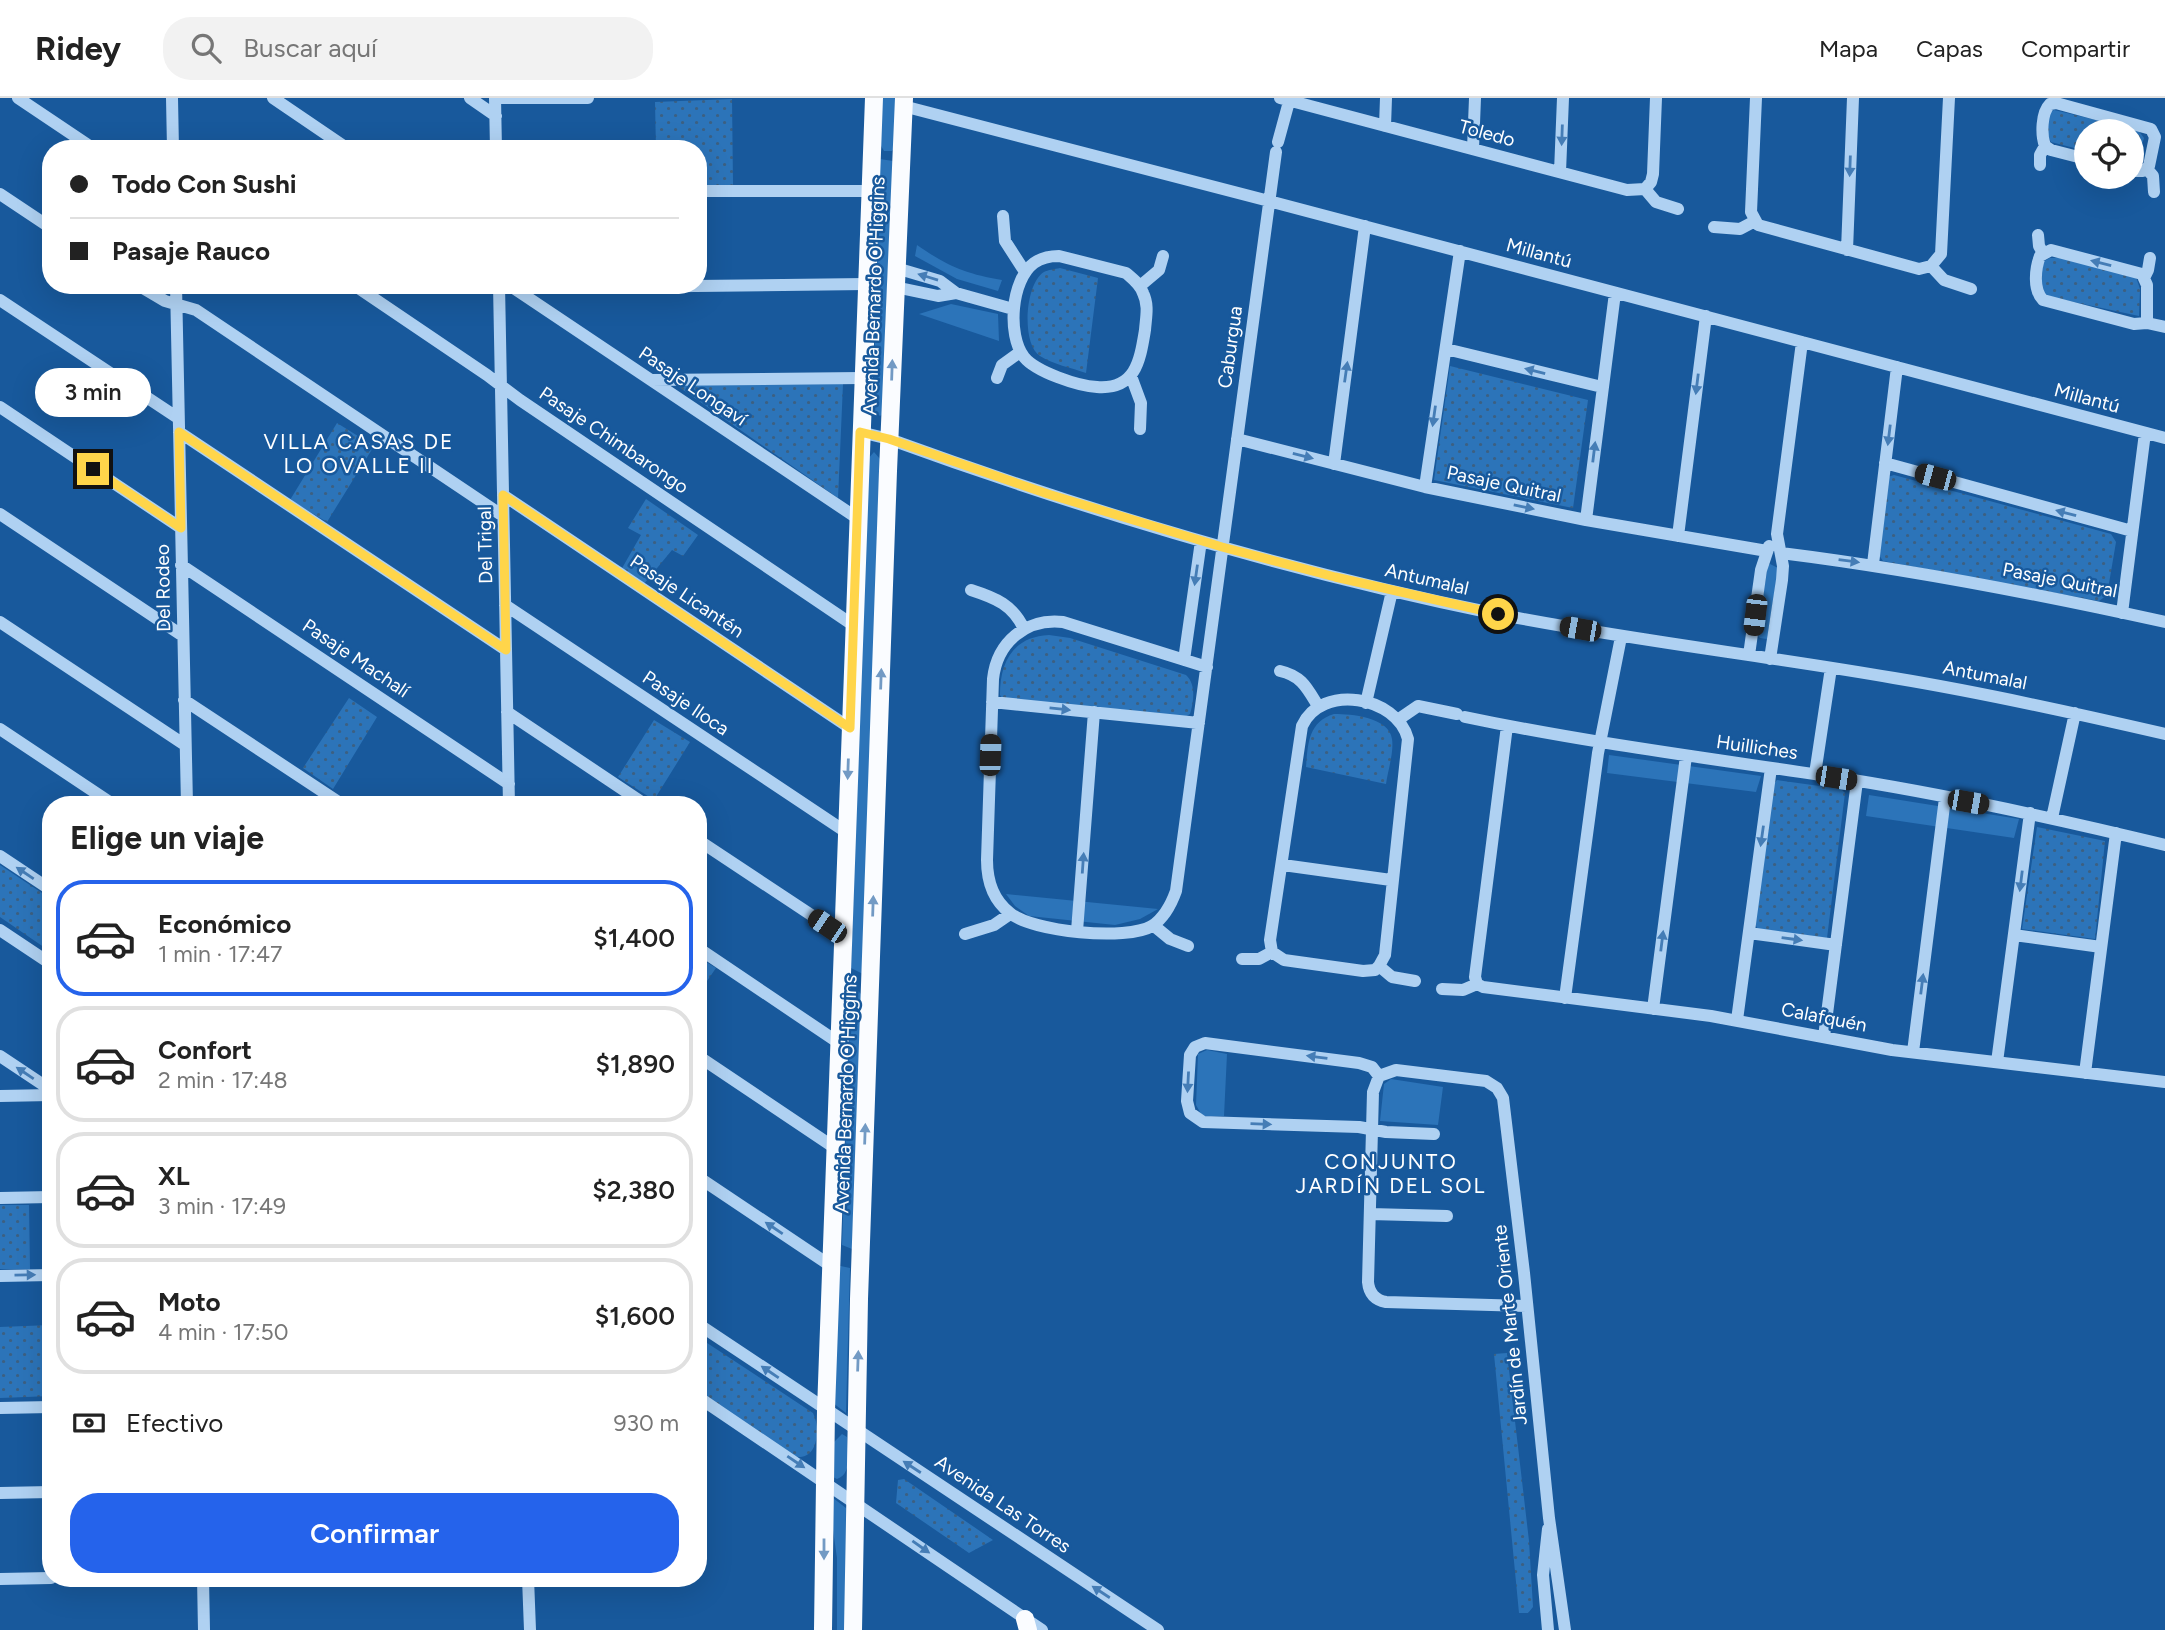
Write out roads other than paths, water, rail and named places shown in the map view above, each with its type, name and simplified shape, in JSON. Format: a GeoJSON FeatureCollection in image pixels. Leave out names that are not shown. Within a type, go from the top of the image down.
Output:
{"type":"FeatureCollection","features":[{"type":"Feature","properties":{"kind":"main road","name":"Avenida Bernardo O'Higgins"},"geometry":{"type":"LineString","coordinates":[[823,1630],[826,1410],[874,98]]}},
{"type":"Feature","properties":{"kind":"main road","name":"Avenida Bernardo O'Higgins"},"geometry":{"type":"LineString","coordinates":[[853,1630],[864,1161],[903,102]]}},
{"type":"Feature","properties":{"kind":"main road"},"geometry":{"type":"LineString","coordinates":[[872,151],[886,157],[901,154]]}},
{"type":"Feature","properties":{"kind":"main road"},"geometry":{"type":"LineString","coordinates":[[841,990],[855,986],[870,990]]}},
{"type":"Feature","properties":{"kind":"main road"},"geometry":{"type":"LineString","coordinates":[[835,1154],[848,1165],[864,1161]]}},
{"type":"Feature","properties":{"kind":"street"},"geometry":{"type":"LineString","coordinates":[[18,98],[80,140]]}},
{"type":"Feature","properties":{"kind":"street"},"geometry":{"type":"LineString","coordinates":[[172,98],[173,140]]}},
{"type":"Feature","properties":{"kind":"street"},"geometry":{"type":"LineString","coordinates":[[273,98],[335,140]]}},
{"type":"Feature","properties":{"kind":"street"},"geometry":{"type":"LineString","coordinates":[[470,98],[496,116]]}},
{"type":"Feature","properties":{"kind":"street"},"geometry":{"type":"LineString","coordinates":[[496,140],[495,98],[588,98]]}},
{"type":"Feature","properties":{"kind":"street"},"geometry":{"type":"LineString","coordinates":[[1385,126],[1386,98]]}},
{"type":"Feature","properties":{"kind":"street"},"geometry":{"type":"LineString","coordinates":[[1473,149],[1475,98]]}},
{"type":"Feature","properties":{"kind":"street"},"geometry":{"type":"LineString","coordinates":[[1560,172],[1563,98]]}},
{"type":"Feature","properties":{"kind":"street"},"geometry":{"type":"LineString","coordinates":[[1645,189],[1653,174],[1656,98]]}},
{"type":"Feature","properties":{"kind":"street"},"geometry":{"type":"LineString","coordinates":[[1756,98],[1751,207],[1755,220],[1769,229],[1919,269],[1931,266],[1939,259],[1942,248],[1949,98]]}},
{"type":"Feature","properties":{"kind":"street"},"geometry":{"type":"LineString","coordinates":[[1847,250],[1853,98]]}},
{"type":"Feature","properties":{"kind":"street","name":"Toledo"},"geometry":{"type":"LineString","coordinates":[[1287,99],[1627,190],[1645,189],[1656,202],[1678,209]]}},
{"type":"Feature","properties":{"kind":"street","name":"Caburgua"},"geometry":{"type":"LineString","coordinates":[[1153,925],[1167,911],[1176,891],[1269,201],[1287,99]]}},
{"type":"Feature","properties":{"kind":"street","name":"Millantú"},"geometry":{"type":"LineString","coordinates":[[903,102],[2165,438]]}},
{"type":"Feature","properties":{"kind":"street"},"geometry":{"type":"LineString","coordinates":[[2074,156],[2045,146],[2045,102],[2154,131],[2160,139],[2147,169],[2144,170]]}},
{"type":"Feature","properties":{"kind":"street"},"geometry":{"type":"LineString","coordinates":[[2040,164],[2040,155],[2045,146]]}},
{"type":"Feature","properties":{"kind":"street"},"geometry":{"type":"LineString","coordinates":[[2147,169],[2153,176],[2154,192]]}},
{"type":"Feature","properties":{"kind":"street"},"geometry":{"type":"LineString","coordinates":[[707,191],[870,191]]}},
{"type":"Feature","properties":{"kind":"street"},"geometry":{"type":"LineString","coordinates":[[0,194],[42,222]]}},
{"type":"Feature","properties":{"kind":"street"},"geometry":{"type":"LineString","coordinates":[[1003,216],[1005,241],[1025,272]]}},
{"type":"Feature","properties":{"kind":"street"},"geometry":{"type":"LineString","coordinates":[[1714,227],[1740,229],[1755,220]]}},
{"type":"Feature","properties":{"kind":"street"},"geometry":{"type":"LineString","coordinates":[[1334,464],[1365,226]]}},
{"type":"Feature","properties":{"kind":"street"},"geometry":{"type":"LineString","coordinates":[[2038,235],[2043,253]]}},
{"type":"Feature","properties":{"kind":"street"},"geometry":{"type":"LineString","coordinates":[[1425,486],[1460,251]]}},
{"type":"Feature","properties":{"kind":"street"},"geometry":{"type":"LineString","coordinates":[[2145,276],[2055,251],[2043,253],[2038,259],[2037,289],[2043,300],[2134,324],[2147,323],[2165,327]]}},
{"type":"Feature","properties":{"kind":"street"},"geometry":{"type":"LineString","coordinates":[[1059,256],[1126,273],[1140,286],[1147,312],[1139,362],[1131,376],[1115,386],[1086,385],[1041,370],[1026,359],[1020,352],[1015,335],[1013,309],[1025,272],[1039,260],[1059,256]]}},
{"type":"Feature","properties":{"kind":"street"},"geometry":{"type":"LineString","coordinates":[[1140,286],[1159,270],[1163,256]]}},
{"type":"Feature","properties":{"kind":"street"},"geometry":{"type":"LineString","coordinates":[[2147,323],[2145,276],[2150,258]]}},
{"type":"Feature","properties":{"kind":"street"},"geometry":{"type":"LineString","coordinates":[[1931,266],[1944,280],[1971,289]]}},
{"type":"Feature","properties":{"kind":"street"},"geometry":{"type":"LineString","coordinates":[[896,268],[940,281],[956,293],[1013,309]]}},
{"type":"Feature","properties":{"kind":"street"},"geometry":{"type":"LineString","coordinates":[[707,285],[866,284]]}},
{"type":"Feature","properties":{"kind":"street"},"geometry":{"type":"LineString","coordinates":[[895,287],[938,296],[956,293]]}},
{"type":"Feature","properties":{"kind":"street"},"geometry":{"type":"LineString","coordinates":[[1586,520],[1615,293]]}},
{"type":"Feature","properties":{"kind":"street"},"geometry":{"type":"LineString","coordinates":[[152,294],[196,310],[503,516]]}},
{"type":"Feature","properties":{"kind":"street","name":"Del Rodeo"},"geometry":{"type":"LineString","coordinates":[[176,294],[187,796]]}},
{"type":"Feature","properties":{"kind":"street","name":"Pasaje Chimbarongo"},"geometry":{"type":"LineString","coordinates":[[367,294],[853,625]]}},
{"type":"Feature","properties":{"kind":"street","name":"Del Trigal"},"geometry":{"type":"LineString","coordinates":[[499,294],[509,796]]}},
{"type":"Feature","properties":{"kind":"street","name":"Pasaje Longaví"},"geometry":{"type":"LineString","coordinates":[[521,294],[857,518]]}},
{"type":"Feature","properties":{"kind":"street"},"geometry":{"type":"LineString","coordinates":[[0,300],[506,650]]}},
{"type":"Feature","properties":{"kind":"street"},"geometry":{"type":"LineString","coordinates":[[1678,536],[1706,317]]}},
{"type":"Feature","properties":{"kind":"street"},"geometry":{"type":"LineString","coordinates":[[1770,659],[1782,580],[1777,534],[1802,342]]}},
{"type":"Feature","properties":{"kind":"street"},"geometry":{"type":"LineString","coordinates":[[1446,349],[1602,387]]}},
{"type":"Feature","properties":{"kind":"street"},"geometry":{"type":"LineString","coordinates":[[997,378],[1002,365],[1020,352]]}},
{"type":"Feature","properties":{"kind":"street"},"geometry":{"type":"LineString","coordinates":[[1873,564],[1897,367]]}},
{"type":"Feature","properties":{"kind":"street"},"geometry":{"type":"LineString","coordinates":[[1131,376],[1141,402],[1140,429]]}},
{"type":"Feature","properties":{"kind":"street"},"geometry":{"type":"LineString","coordinates":[[650,380],[862,378]]}},
{"type":"Feature","properties":{"kind":"street"},"geometry":{"type":"LineString","coordinates":[[0,407],[181,528]]}},
{"type":"Feature","properties":{"kind":"street","name":"Antumalal"},"geometry":{"type":"LineString","coordinates":[[860,432],[889,439],[1048,494],[1200,541],[1392,591],[1621,637],[1941,686],[2165,734]]}},
{"type":"Feature","properties":{"kind":"street"},"geometry":{"type":"LineString","coordinates":[[2122,613],[2145,433]]}},
{"type":"Feature","properties":{"kind":"street","name":"Pasaje Quitral"},"geometry":{"type":"LineString","coordinates":[[1237,439],[1425,486],[1586,520],[1767,551]]}},
{"type":"Feature","properties":{"kind":"street"},"geometry":{"type":"LineString","coordinates":[[1885,463],[2132,531]]}},
{"type":"Feature","properties":{"kind":"street","name":"Pasaje Licantén"},"geometry":{"type":"LineString","coordinates":[[503,495],[850,728]]}},
{"type":"Feature","properties":{"kind":"street"},"geometry":{"type":"LineString","coordinates":[[0,514],[183,636]]}},
{"type":"Feature","properties":{"kind":"street"},"geometry":{"type":"LineString","coordinates":[[1749,656],[1761,570],[1767,551],[1777,534]]}},
{"type":"Feature","properties":{"kind":"street"},"geometry":{"type":"LineString","coordinates":[[1184,660],[1200,541]]}},
{"type":"Feature","properties":{"kind":"street","name":"Pasaje Quitral"},"geometry":{"type":"LineString","coordinates":[[1781,553],[1873,564],[2062,599],[2165,622]]}},
{"type":"Feature","properties":{"kind":"street","name":"Pasaje Machalí"},"geometry":{"type":"LineString","coordinates":[[181,565],[509,784]]}},
{"type":"Feature","properties":{"kind":"street"},"geometry":{"type":"LineString","coordinates":[[971,590],[1007,605],[1024,629]]}},
{"type":"Feature","properties":{"kind":"street"},"geometry":{"type":"LineString","coordinates":[[1366,704],[1392,591]]}},
{"type":"Feature","properties":{"kind":"street","name":"Pasaje Iloca"},"geometry":{"type":"LineString","coordinates":[[505,605],[846,832]]}},
{"type":"Feature","properties":{"kind":"street"},"geometry":{"type":"LineString","coordinates":[[0,622],[185,745]]}},
{"type":"Feature","properties":{"kind":"street"},"geometry":{"type":"LineString","coordinates":[[1188,946],[1170,939],[1153,925],[1122,935],[1032,925],[1010,914],[996,897],[987,869],[993,679],[996,661],[1007,643],[1024,629],[1044,622],[1063,622],[1207,667]]}},
{"type":"Feature","properties":{"kind":"street"},"geometry":{"type":"LineString","coordinates":[[1565,998],[1601,743],[1621,637]]}},
{"type":"Feature","properties":{"kind":"street"},"geometry":{"type":"LineString","coordinates":[[1815,774],[1831,668]]}},
{"type":"Feature","properties":{"kind":"street"},"geometry":{"type":"LineString","coordinates":[[1280,671],[1293,674],[1302,681],[1318,706]]}},
{"type":"Feature","properties":{"kind":"street"},"geometry":{"type":"LineString","coordinates":[[1342,699],[1366,704],[1388,710],[1399,719],[1406,732],[1408,746],[1391,880],[1385,956],[1375,970],[1363,971],[1284,961],[1272,952],[1270,944],[1300,734],[1305,720],[1318,706],[1342,699]]}},
{"type":"Feature","properties":{"kind":"street"},"geometry":{"type":"LineString","coordinates":[[184,700],[330,796]]}},
{"type":"Feature","properties":{"kind":"street"},"geometry":{"type":"LineString","coordinates":[[992,702],[1199,723]]}},
{"type":"Feature","properties":{"kind":"street","name":"Huilliches"},"geometry":{"type":"LineString","coordinates":[[1399,719],[1418,706],[1601,743],[1815,774],[2030,813],[2165,845]]}},
{"type":"Feature","properties":{"kind":"street"},"geometry":{"type":"LineString","coordinates":[[507,712],[633,796]]}},
{"type":"Feature","properties":{"kind":"street"},"geometry":{"type":"LineString","coordinates":[[1077,930],[1094,712]]}},
{"type":"Feature","properties":{"kind":"street"},"geometry":{"type":"LineString","coordinates":[[2052,818],[2075,713]]}},
{"type":"Feature","properties":{"kind":"street"},"geometry":{"type":"LineString","coordinates":[[1477,984],[1475,977],[1507,726]]}},
{"type":"Feature","properties":{"kind":"street"},"geometry":{"type":"LineString","coordinates":[[0,729],[100,796]]}},
{"type":"Feature","properties":{"kind":"street"},"geometry":{"type":"LineString","coordinates":[[1653,1009],[1686,756]]}},
{"type":"Feature","properties":{"kind":"street"},"geometry":{"type":"LineString","coordinates":[[1737,1020],[1771,768]]}},
{"type":"Feature","properties":{"kind":"street"},"geometry":{"type":"LineString","coordinates":[[1824,1037],[1857,781]]}},
{"type":"Feature","properties":{"kind":"street"},"geometry":{"type":"LineString","coordinates":[[1913,1052],[1945,798]]}},
{"type":"Feature","properties":{"kind":"street"},"geometry":{"type":"LineString","coordinates":[[1997,1062],[2030,813]]}},
{"type":"Feature","properties":{"kind":"street"},"geometry":{"type":"LineString","coordinates":[[2085,1073],[2116,833]]}},
{"type":"Feature","properties":{"kind":"street"},"geometry":{"type":"LineString","coordinates":[[707,846],[843,936]]}},
{"type":"Feature","properties":{"kind":"street"},"geometry":{"type":"LineString","coordinates":[[0,856],[42,884]]}},
{"type":"Feature","properties":{"kind":"street"},"geometry":{"type":"LineString","coordinates":[[1283,865],[1391,880]]}},
{"type":"Feature","properties":{"kind":"street"},"geometry":{"type":"LineString","coordinates":[[965,934],[994,925],[1010,914]]}},
{"type":"Feature","properties":{"kind":"street"},"geometry":{"type":"LineString","coordinates":[[0,930],[42,958]]}},
{"type":"Feature","properties":{"kind":"street"},"geometry":{"type":"LineString","coordinates":[[1749,933],[1836,945]]}},
{"type":"Feature","properties":{"kind":"street"},"geometry":{"type":"LineString","coordinates":[[2014,935],[2101,947]]}},
{"type":"Feature","properties":{"kind":"street"},"geometry":{"type":"LineString","coordinates":[[1242,959],[1258,959],[1272,952]]}},
{"type":"Feature","properties":{"kind":"street"},"geometry":{"type":"LineString","coordinates":[[707,954],[839,1043]]}},
{"type":"Feature","properties":{"kind":"street"},"geometry":{"type":"LineString","coordinates":[[1380,966],[1392,977],[1415,981]]}},
{"type":"Feature","properties":{"kind":"street","name":"Calafquén"},"geometry":{"type":"LineString","coordinates":[[1442,989],[1463,990],[1477,984],[1483,987],[1737,1020],[1913,1052],[2165,1082]]}},
{"type":"Feature","properties":{"kind":"street"},"geometry":{"type":"LineString","coordinates":[[1434,1134],[1372,1129],[1359,1127],[1208,1123],[1194,1118],[1190,1113],[1187,1101],[1190,1055],[1195,1047],[1210,1044],[1359,1062],[1372,1067],[1380,1076],[1374,1086],[1372,1129],[1370,1214],[1367,1282],[1373,1296],[1387,1302],[1527,1306]]}},
{"type":"Feature","properties":{"kind":"street"},"geometry":{"type":"LineString","coordinates":[[0,1056],[42,1086]]}},
{"type":"Feature","properties":{"kind":"street"},"geometry":{"type":"LineString","coordinates":[[707,1062],[835,1154]]}},
{"type":"Feature","properties":{"kind":"street","name":"Jardín de Marte Oriente"},"geometry":{"type":"LineString","coordinates":[[1380,1076],[1396,1070],[1486,1081],[1497,1088],[1504,1104],[1549,1518],[1565,1630]]}},
{"type":"Feature","properties":{"kind":"street"},"geometry":{"type":"LineString","coordinates":[[0,1096],[42,1094]]}},
{"type":"Feature","properties":{"kind":"street"},"geometry":{"type":"LineString","coordinates":[[707,1183],[831,1266]]}},
{"type":"Feature","properties":{"kind":"street"},"geometry":{"type":"LineString","coordinates":[[0,1198],[42,1197]]}},
{"type":"Feature","properties":{"kind":"street"},"geometry":{"type":"LineString","coordinates":[[1370,1214],[1447,1216]]}},
{"type":"Feature","properties":{"kind":"street"},"geometry":{"type":"LineString","coordinates":[[0,1276],[42,1275]]}},
{"type":"Feature","properties":{"kind":"street","name":"Avenida Las Torres"},"geometry":{"type":"LineString","coordinates":[[707,1330],[1158,1630]]}},
{"type":"Feature","properties":{"kind":"street"},"geometry":{"type":"LineString","coordinates":[[707,1403],[854,1501],[1026,1624],[1042,1630]]}},
{"type":"Feature","properties":{"kind":"street"},"geometry":{"type":"LineString","coordinates":[[0,1408],[42,1407]]}},
{"type":"Feature","properties":{"kind":"street"},"geometry":{"type":"LineString","coordinates":[[0,1493],[42,1492]]}},
{"type":"Feature","properties":{"kind":"street","name":"Jardín de Marte Oriente"},"geometry":{"type":"LineString","coordinates":[[1549,1518],[1543,1574],[1549,1630]]}},
{"type":"Feature","properties":{"kind":"street"},"geometry":{"type":"LineString","coordinates":[[0,1579],[42,1578]]}},
{"type":"Feature","properties":{"kind":"street"},"geometry":{"type":"LineString","coordinates":[[203,1587],[204,1630]]}},
{"type":"Feature","properties":{"kind":"street"},"geometry":{"type":"LineString","coordinates":[[528,1587],[530,1630]]}},
{"type":"Feature","properties":{"kind":"district","name":"VILLA CASAS DE LO OVALLE II"},"geometry":{"type":"Point","coordinates":[359,453]}},
{"type":"Feature","properties":{"kind":"district","name":"CONJUNTO JARDÍN DEL SOL"},"geometry":{"type":"Point","coordinates":[1391,1173]}}]}
